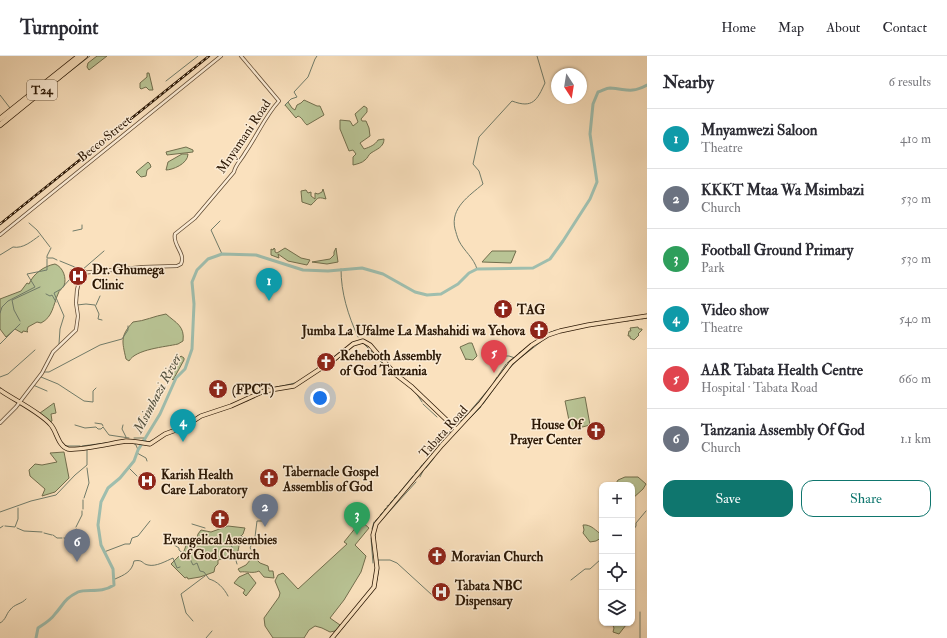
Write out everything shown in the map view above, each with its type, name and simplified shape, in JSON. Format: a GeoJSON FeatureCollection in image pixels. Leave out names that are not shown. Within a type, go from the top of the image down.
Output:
{"type":"FeatureCollection","features":[{"type":"Feature","properties":{"kind":"highway","name":"T24"},"geometry":{"type":"LineString","coordinates":[[0,119],[79,56]]}},
{"type":"Feature","properties":{"kind":"highway","name":"T24"},"geometry":{"type":"LineString","coordinates":[[0,125],[85,56]]}},
{"type":"Feature","properties":{"kind":"main road","name":"Tabata Road"},"geometry":{"type":"LineString","coordinates":[[332,638],[374,586],[377,568],[373,535],[376,524],[456,429],[480,404],[511,362],[532,345],[560,331],[647,316]]}},
{"type":"Feature","properties":{"kind":"main road"},"geometry":{"type":"LineString","coordinates":[[0,390],[50,424],[60,442],[66,448],[78,449],[126,442],[140,442],[149,444],[165,434],[184,428],[201,416],[231,406],[264,391],[294,386],[332,361],[353,344],[361,341],[370,345],[390,369],[412,387],[456,429]]}},
{"type":"Feature","properties":{"kind":"street","name":"Becco Street"},"geometry":{"type":"LineString","coordinates":[[0,235],[221,56]]}},
{"type":"Feature","properties":{"kind":"street","name":"Mnyamani Road"},"geometry":{"type":"LineString","coordinates":[[0,423],[42,373],[53,352],[76,330],[78,316],[76,303],[77,290],[81,273],[130,268],[170,267],[180,265],[183,262],[183,257],[175,241],[175,234],[196,218],[234,172],[234,169],[271,110],[280,101],[241,56]]}},
{"type":"Feature","properties":{"kind":"green space"},"geometry":{"type":"Polygon","coordinates":[[[97,56],[107,56],[89,70],[87,67],[88,63],[97,56]]]}},
{"type":"Feature","properties":{"kind":"green space"},"geometry":{"type":"Polygon","coordinates":[[[147,73],[149,73],[153,90],[149,90],[146,87],[140,88],[140,83],[147,77],[147,73]]]}},
{"type":"Feature","properties":{"kind":"green space"},"geometry":{"type":"Polygon","coordinates":[[[304,100],[320,106],[324,115],[307,125],[300,117],[298,116],[296,118],[285,105],[288,102],[295,110],[297,105],[304,100]]]}},
{"type":"Feature","properties":{"kind":"green space"},"geometry":{"type":"Polygon","coordinates":[[[364,106],[367,108],[367,112],[361,119],[362,121],[366,121],[370,136],[360,143],[364,149],[372,146],[378,140],[384,139],[384,142],[364,161],[353,165],[353,157],[356,154],[353,150],[349,151],[340,129],[340,120],[350,121],[353,126],[358,122],[355,114],[364,106]]]}},
{"type":"Feature","properties":{"kind":"green space"},"geometry":{"type":"Polygon","coordinates":[[[186,147],[193,150],[193,152],[167,155],[166,152],[186,147]]]}},
{"type":"Feature","properties":{"kind":"green space"},"geometry":{"type":"Polygon","coordinates":[[[182,154],[188,154],[183,163],[176,168],[166,170],[168,162],[182,154]]]}},
{"type":"Feature","properties":{"kind":"green space"},"geometry":{"type":"Polygon","coordinates":[[[148,162],[151,167],[147,170],[146,176],[141,177],[136,172],[148,162]]]}},
{"type":"Feature","properties":{"kind":"green space"},"geometry":{"type":"Polygon","coordinates":[[[323,189],[326,199],[319,198],[311,205],[302,202],[301,191],[306,190],[308,193],[311,192],[311,196],[315,199],[315,193],[318,194],[322,192],[323,189]]]}},
{"type":"Feature","properties":{"kind":"green space"},"geometry":{"type":"Polygon","coordinates":[[[274,248],[275,252],[277,253],[285,248],[301,258],[310,260],[307,265],[288,261],[278,254],[279,258],[271,255],[271,249],[273,250],[274,248]]]}},
{"type":"Feature","properties":{"kind":"green space"},"geometry":{"type":"Polygon","coordinates":[[[336,248],[338,262],[327,264],[312,262],[330,259],[334,255],[336,248]]]}},
{"type":"Feature","properties":{"kind":"green space"},"geometry":{"type":"Polygon","coordinates":[[[492,251],[516,251],[511,263],[482,262],[492,251]]]}},
{"type":"Feature","properties":{"kind":"green space"},"geometry":{"type":"Polygon","coordinates":[[[55,264],[62,270],[65,276],[65,283],[58,293],[48,317],[41,323],[37,322],[28,327],[28,332],[23,331],[22,333],[15,329],[6,337],[0,329],[0,299],[21,291],[27,283],[29,284],[39,271],[55,264]]]}},
{"type":"Feature","properties":{"kind":"green space"},"geometry":{"type":"Polygon","coordinates":[[[166,314],[181,328],[183,332],[183,341],[178,344],[144,351],[129,361],[126,359],[123,339],[126,331],[133,322],[166,314]]]}},
{"type":"Feature","properties":{"kind":"green space"},"geometry":{"type":"Polygon","coordinates":[[[638,327],[639,329],[642,329],[638,334],[639,335],[634,340],[630,338],[630,336],[628,336],[629,331],[631,331],[630,328],[638,327]]]}},
{"type":"Feature","properties":{"kind":"green space"},"geometry":{"type":"Polygon","coordinates":[[[472,343],[477,356],[473,360],[466,360],[460,347],[472,343]]]}},
{"type":"Feature","properties":{"kind":"green space"},"geometry":{"type":"Polygon","coordinates":[[[181,356],[184,360],[173,380],[170,377],[172,368],[181,356]]]}},
{"type":"Feature","properties":{"kind":"green space"},"geometry":{"type":"Polygon","coordinates":[[[585,397],[590,425],[571,430],[565,401],[585,397]]]}},
{"type":"Feature","properties":{"kind":"green space"},"geometry":{"type":"Polygon","coordinates":[[[54,403],[56,413],[51,414],[52,421],[50,422],[40,413],[54,403]]]}},
{"type":"Feature","properties":{"kind":"green space"},"geometry":{"type":"Polygon","coordinates":[[[64,452],[69,478],[55,492],[42,496],[45,489],[30,476],[29,470],[35,464],[42,465],[57,462],[50,453],[64,452]]]}},
{"type":"Feature","properties":{"kind":"green space"},"geometry":{"type":"Polygon","coordinates":[[[625,477],[638,477],[646,484],[635,496],[635,482],[617,482],[625,477]]]}},
{"type":"Feature","properties":{"kind":"green space"},"geometry":{"type":"Polygon","coordinates":[[[361,521],[369,528],[355,545],[366,556],[361,572],[344,600],[330,618],[340,626],[335,631],[330,632],[315,626],[309,630],[304,638],[273,638],[265,626],[264,618],[279,597],[280,593],[275,581],[278,575],[283,573],[298,589],[347,544],[344,542],[361,521]]]}},
{"type":"Feature","properties":{"kind":"green space"},"geometry":{"type":"Polygon","coordinates":[[[583,525],[593,528],[599,533],[599,539],[590,542],[583,533],[583,525]]]}},
{"type":"Feature","properties":{"kind":"green space"},"geometry":{"type":"Polygon","coordinates":[[[228,526],[245,528],[241,536],[238,551],[229,557],[218,560],[218,564],[215,567],[214,572],[188,579],[187,577],[185,578],[171,564],[184,551],[187,543],[196,542],[198,534],[201,530],[211,532],[228,526]]]}},
{"type":"Feature","properties":{"kind":"green space"},"geometry":{"type":"Polygon","coordinates":[[[251,559],[256,559],[260,563],[268,566],[269,571],[273,571],[274,578],[264,577],[259,571],[240,572],[238,569],[246,565],[251,559]]]}},
{"type":"Feature","properties":{"kind":"green space"},"geometry":{"type":"Polygon","coordinates":[[[248,573],[256,583],[246,596],[243,593],[245,590],[234,583],[239,577],[248,573]]]}},
{"type":"Feature","properties":{"kind":"green space"},"geometry":{"type":"Polygon","coordinates":[[[613,626],[625,626],[619,634],[613,632],[613,626]]]}},
{"type":"Feature","properties":{"kind":"waterway"},"geometry":{"type":"LineString","coordinates":[[37,97],[90,56]]}},
{"type":"Feature","properties":{"kind":"waterway"},"geometry":{"type":"LineString","coordinates":[[166,81],[198,56]]}},
{"type":"Feature","properties":{"kind":"waterway"},"geometry":{"type":"LineString","coordinates":[[285,105],[291,99],[297,97],[294,92],[308,77],[317,56]]}},
{"type":"Feature","properties":{"kind":"waterway"},"geometry":{"type":"LineString","coordinates":[[477,269],[474,261],[458,239],[454,222],[455,215],[462,203],[483,184],[479,171],[473,164],[479,137],[512,101],[525,104],[530,103],[537,98],[542,89],[545,83],[537,56]]}},
{"type":"Feature","properties":{"kind":"waterway","name":"Msimbazi River"},"geometry":{"type":"LineString","coordinates":[[36,638],[38,628],[52,618],[70,597],[78,592],[99,590],[109,588],[114,585],[113,569],[101,545],[98,525],[101,502],[108,488],[120,478],[134,461],[138,450],[160,414],[176,378],[185,369],[192,349],[194,304],[192,282],[197,270],[208,259],[222,254],[256,255],[303,270],[328,271],[362,268],[383,274],[415,292],[427,295],[441,294],[458,284],[469,273],[477,269],[533,268],[550,259],[590,199],[597,182],[590,134],[593,104],[598,92],[607,88],[632,90],[647,85]]}},
{"type":"Feature","properties":{"kind":"waterway"},"geometry":{"type":"LineString","coordinates":[[0,95],[10,108]]}},
{"type":"Feature","properties":{"kind":"waterway"},"geometry":{"type":"LineString","coordinates":[[0,128],[10,120]]}},
{"type":"Feature","properties":{"kind":"waterway"},"geometry":{"type":"LineString","coordinates":[[220,221],[211,230],[222,254]]}},
{"type":"Feature","properties":{"kind":"waterway"},"geometry":{"type":"LineString","coordinates":[[29,223],[37,230],[50,247]]}},
{"type":"Feature","properties":{"kind":"waterway"},"geometry":{"type":"LineString","coordinates":[[73,231],[82,229],[82,225]]}},
{"type":"Feature","properties":{"kind":"waterway"},"geometry":{"type":"LineString","coordinates":[[0,255],[13,247],[20,247],[27,244],[39,236]]}},
{"type":"Feature","properties":{"kind":"waterway"},"geometry":{"type":"LineString","coordinates":[[51,248],[47,258],[57,260]]}},
{"type":"Feature","properties":{"kind":"waterway"},"geometry":{"type":"LineString","coordinates":[[60,261],[82,270],[104,251]]}},
{"type":"Feature","properties":{"kind":"waterway"},"geometry":{"type":"LineString","coordinates":[[0,313],[2,307],[8,301],[35,287],[27,274],[47,270],[47,259]]}},
{"type":"Feature","properties":{"kind":"waterway"},"geometry":{"type":"LineString","coordinates":[[341,269],[342,287],[346,304],[358,337]]}},
{"type":"Feature","properties":{"kind":"waterway"},"geometry":{"type":"LineString","coordinates":[[59,344],[60,329],[64,316],[54,293],[61,289],[70,279]]}},
{"type":"Feature","properties":{"kind":"waterway"},"geometry":{"type":"LineString","coordinates":[[20,321],[14,310],[12,300],[40,287]]}},
{"type":"Feature","properties":{"kind":"waterway"},"geometry":{"type":"LineString","coordinates":[[78,296],[79,287]]}},
{"type":"Feature","properties":{"kind":"waterway"},"geometry":{"type":"LineString","coordinates":[[46,294],[50,296],[52,295],[56,302]]}},
{"type":"Feature","properties":{"kind":"waterway"},"geometry":{"type":"LineString","coordinates":[[96,305],[100,296]]}},
{"type":"Feature","properties":{"kind":"waterway"},"geometry":{"type":"LineString","coordinates":[[77,305],[95,305],[99,314],[98,319],[102,320]]}},
{"type":"Feature","properties":{"kind":"waterway"},"geometry":{"type":"LineString","coordinates":[[642,319],[647,318]]}},
{"type":"Feature","properties":{"kind":"waterway"},"geometry":{"type":"LineString","coordinates":[[627,321],[638,319]]}},
{"type":"Feature","properties":{"kind":"waterway"},"geometry":{"type":"LineString","coordinates":[[591,323],[596,322]]}},
{"type":"Feature","properties":{"kind":"waterway"},"geometry":{"type":"LineString","coordinates":[[0,344],[20,324]]}},
{"type":"Feature","properties":{"kind":"waterway"},"geometry":{"type":"LineString","coordinates":[[43,372],[49,372],[100,345],[122,339],[128,330],[128,326]]}},
{"type":"Feature","properties":{"kind":"waterway"},"geometry":{"type":"LineString","coordinates":[[549,333],[556,330]]}},
{"type":"Feature","properties":{"kind":"waterway"},"geometry":{"type":"LineString","coordinates":[[520,358],[542,341]]}},
{"type":"Feature","properties":{"kind":"waterway"},"geometry":{"type":"LineString","coordinates":[[363,343],[371,351]]}},
{"type":"Feature","properties":{"kind":"waterway"},"geometry":{"type":"LineString","coordinates":[[519,353],[529,346]]}},
{"type":"Feature","properties":{"kind":"waterway"},"geometry":{"type":"LineString","coordinates":[[0,377],[8,374],[35,350]]}},
{"type":"Feature","properties":{"kind":"waterway"},"geometry":{"type":"LineString","coordinates":[[374,355],[388,369]]}},
{"type":"Feature","properties":{"kind":"waterway"},"geometry":{"type":"LineString","coordinates":[[502,356],[515,358]]}},
{"type":"Feature","properties":{"kind":"waterway"},"geometry":{"type":"LineString","coordinates":[[507,363],[512,359]]}},
{"type":"Feature","properties":{"kind":"waterway"},"geometry":{"type":"LineString","coordinates":[[507,371],[518,359]]}},
{"type":"Feature","properties":{"kind":"waterway"},"geometry":{"type":"LineString","coordinates":[[498,376],[506,364]]}},
{"type":"Feature","properties":{"kind":"waterway"},"geometry":{"type":"LineString","coordinates":[[41,377],[58,384],[84,401],[93,402],[93,391],[96,388]]}},
{"type":"Feature","properties":{"kind":"waterway"},"geometry":{"type":"LineString","coordinates":[[494,382],[497,377]]}},
{"type":"Feature","properties":{"kind":"waterway"},"geometry":{"type":"LineString","coordinates":[[282,386],[295,383]]}},
{"type":"Feature","properties":{"kind":"waterway"},"geometry":{"type":"LineString","coordinates":[[471,410],[493,384]]}},
{"type":"Feature","properties":{"kind":"waterway"},"geometry":{"type":"LineString","coordinates":[[33,385],[47,391]]}},
{"type":"Feature","properties":{"kind":"waterway"},"geometry":{"type":"LineString","coordinates":[[276,387],[281,386]]}},
{"type":"Feature","properties":{"kind":"waterway"},"geometry":{"type":"LineString","coordinates":[[483,404],[496,386]]}},
{"type":"Feature","properties":{"kind":"waterway"},"geometry":{"type":"LineString","coordinates":[[416,393],[422,402]]}},
{"type":"Feature","properties":{"kind":"waterway"},"geometry":{"type":"LineString","coordinates":[[247,401],[252,398]]}},
{"type":"Feature","properties":{"kind":"waterway"},"geometry":{"type":"LineString","coordinates":[[221,411],[246,401]]}},
{"type":"Feature","properties":{"kind":"waterway"},"geometry":{"type":"LineString","coordinates":[[423,404],[437,417]]}},
{"type":"Feature","properties":{"kind":"waterway"},"geometry":{"type":"LineString","coordinates":[[459,429],[481,407]]}},
{"type":"Feature","properties":{"kind":"waterway"},"geometry":{"type":"LineString","coordinates":[[464,417],[470,412]]}},
{"type":"Feature","properties":{"kind":"waterway"},"geometry":{"type":"LineString","coordinates":[[192,420],[199,415]]}},
{"type":"Feature","properties":{"kind":"waterway"},"geometry":{"type":"LineString","coordinates":[[455,425],[463,419]]}},
{"type":"Feature","properties":{"kind":"waterway"},"geometry":{"type":"LineString","coordinates":[[95,423],[102,424],[103,426]]}},
{"type":"Feature","properties":{"kind":"waterway"},"geometry":{"type":"LineString","coordinates":[[75,425],[85,428],[96,427],[98,429],[103,427],[109,435],[129,438]]}},
{"type":"Feature","properties":{"kind":"waterway"},"geometry":{"type":"LineString","coordinates":[[123,425],[122,429],[126,437]]}},
{"type":"Feature","properties":{"kind":"waterway"},"geometry":{"type":"LineString","coordinates":[[441,442],[452,429]]}},
{"type":"Feature","properties":{"kind":"waterway"},"geometry":{"type":"LineString","coordinates":[[134,438],[144,439]]}},
{"type":"Feature","properties":{"kind":"waterway","name":"Msimbazi River"},"geometry":{"type":"LineString","coordinates":[[143,440],[149,442],[152,440]]}},
{"type":"Feature","properties":{"kind":"waterway"},"geometry":{"type":"LineString","coordinates":[[82,446],[113,442]]}},
{"type":"Feature","properties":{"kind":"waterway"},"geometry":{"type":"LineString","coordinates":[[437,448],[441,442]]}},
{"type":"Feature","properties":{"kind":"waterway","name":"Msimbazi River"},"geometry":{"type":"LineString","coordinates":[[133,443],[136,445],[138,450]]}},
{"type":"Feature","properties":{"kind":"waterway"},"geometry":{"type":"LineString","coordinates":[[65,446],[80,446]]}},
{"type":"Feature","properties":{"kind":"waterway"},"geometry":{"type":"LineString","coordinates":[[0,512],[31,501],[56,495],[87,465],[87,450]]}},
{"type":"Feature","properties":{"kind":"waterway"},"geometry":{"type":"LineString","coordinates":[[428,459],[434,452]]}},
{"type":"Feature","properties":{"kind":"waterway"},"geometry":{"type":"LineString","coordinates":[[137,453],[146,458],[147,461]]}},
{"type":"Feature","properties":{"kind":"waterway"},"geometry":{"type":"LineString","coordinates":[[426,468],[434,458]]}},
{"type":"Feature","properties":{"kind":"waterway"},"geometry":{"type":"LineString","coordinates":[[423,464],[426,461]]}},
{"type":"Feature","properties":{"kind":"waterway"},"geometry":{"type":"LineString","coordinates":[[84,498],[89,483],[87,468]]}},
{"type":"Feature","properties":{"kind":"waterway"},"geometry":{"type":"LineString","coordinates":[[129,468],[137,476]]}},
{"type":"Feature","properties":{"kind":"waterway"},"geometry":{"type":"LineString","coordinates":[[415,473],[418,470]]}},
{"type":"Feature","properties":{"kind":"waterway"},"geometry":{"type":"LineString","coordinates":[[420,477],[423,471]]}},
{"type":"Feature","properties":{"kind":"waterway"},"geometry":{"type":"LineString","coordinates":[[399,493],[413,476]]}},
{"type":"Feature","properties":{"kind":"waterway"},"geometry":{"type":"LineString","coordinates":[[379,523],[416,482]]}},
{"type":"Feature","properties":{"kind":"waterway"},"geometry":{"type":"LineString","coordinates":[[394,498],[397,495]]}},
{"type":"Feature","properties":{"kind":"waterway"},"geometry":{"type":"LineString","coordinates":[[83,500],[83,509]]}},
{"type":"Feature","properties":{"kind":"waterway"},"geometry":{"type":"LineString","coordinates":[[390,503],[393,500]]}},
{"type":"Feature","properties":{"kind":"waterway"},"geometry":{"type":"LineString","coordinates":[[5,526],[15,527],[18,519],[18,508]]}},
{"type":"Feature","properties":{"kind":"waterway"},"geometry":{"type":"LineString","coordinates":[[256,556],[250,548],[255,537],[257,521],[266,521],[270,510]]}},
{"type":"Feature","properties":{"kind":"waterway"},"geometry":{"type":"LineString","coordinates":[[76,527],[82,515],[82,511]]}},
{"type":"Feature","properties":{"kind":"waterway"},"geometry":{"type":"LineString","coordinates":[[635,528],[636,523],[646,511]]}},
{"type":"Feature","properties":{"kind":"waterway"},"geometry":{"type":"LineString","coordinates":[[380,515],[383,512]]}},
{"type":"Feature","properties":{"kind":"waterway"},"geometry":{"type":"LineString","coordinates":[[375,521],[379,517]]}},
{"type":"Feature","properties":{"kind":"waterway"},"geometry":{"type":"LineString","coordinates":[[104,552],[125,544],[130,544],[132,538],[138,536],[150,521]]}},
{"type":"Feature","properties":{"kind":"waterway"},"geometry":{"type":"LineString","coordinates":[[372,529],[374,522]]}},
{"type":"Feature","properties":{"kind":"waterway"},"geometry":{"type":"LineString","coordinates":[[192,524],[205,528]]}},
{"type":"Feature","properties":{"kind":"waterway"},"geometry":{"type":"LineString","coordinates":[[17,528],[24,531],[42,532]]}},
{"type":"Feature","properties":{"kind":"waterway"},"geometry":{"type":"LineString","coordinates":[[64,538],[69,539],[76,529]]}},
{"type":"Feature","properties":{"kind":"waterway"},"geometry":{"type":"LineString","coordinates":[[44,533],[52,535]]}},
{"type":"Feature","properties":{"kind":"waterway"},"geometry":{"type":"LineString","coordinates":[[375,534],[375,540]]}},
{"type":"Feature","properties":{"kind":"waterway"},"geometry":{"type":"LineString","coordinates":[[53,535],[57,538],[62,538]]}},
{"type":"Feature","properties":{"kind":"waterway"},"geometry":{"type":"LineString","coordinates":[[241,536],[252,542]]}},
{"type":"Feature","properties":{"kind":"waterway"},"geometry":{"type":"LineString","coordinates":[[371,538],[373,563]]}},
{"type":"Feature","properties":{"kind":"waterway"},"geometry":{"type":"LineString","coordinates":[[166,545],[171,543],[179,548],[179,550],[190,559],[193,565],[197,563],[200,571],[204,572],[209,579],[220,585],[228,596]]}},
{"type":"Feature","properties":{"kind":"waterway"},"geometry":{"type":"LineString","coordinates":[[231,544],[237,564]]}},
{"type":"Feature","properties":{"kind":"waterway"},"geometry":{"type":"LineString","coordinates":[[571,580],[585,569],[590,569],[601,559],[600,554]]}},
{"type":"Feature","properties":{"kind":"waterway"},"geometry":{"type":"LineString","coordinates":[[115,579],[129,570],[134,561],[141,561],[146,564],[154,565],[173,558],[177,568],[180,567]]}},
{"type":"Feature","properties":{"kind":"waterway"},"geometry":{"type":"LineString","coordinates":[[378,560],[390,560],[397,563],[432,595]]}},
{"type":"Feature","properties":{"kind":"waterway"},"geometry":{"type":"LineString","coordinates":[[377,580],[378,573]]}},
{"type":"Feature","properties":{"kind":"waterway"},"geometry":{"type":"LineString","coordinates":[[193,621],[186,613],[181,594],[205,576]]}},
{"type":"Feature","properties":{"kind":"waterway"},"geometry":{"type":"LineString","coordinates":[[356,611],[372,592]]}},
{"type":"Feature","properties":{"kind":"waterway"},"geometry":{"type":"LineString","coordinates":[[0,623],[4,620],[12,608],[26,599]]}},
{"type":"Feature","properties":{"kind":"waterway"},"geometry":{"type":"LineString","coordinates":[[640,612],[640,638]]}},
{"type":"Feature","properties":{"kind":"waterway"},"geometry":{"type":"LineString","coordinates":[[342,629],[353,615]]}},
{"type":"Feature","properties":{"kind":"waterway"},"geometry":{"type":"LineString","coordinates":[[206,638],[212,631]]}},
{"type":"Feature","properties":{"kind":"waterway"},"geometry":{"type":"LineString","coordinates":[[335,637],[340,631]]}},
{"type":"Feature","properties":{"kind":"railway"},"geometry":{"type":"LineString","coordinates":[[0,224],[209,56]]}},
{"type":"Feature","properties":{"kind":"place","name":"Dr. Ghumega Clinic"},"geometry":{"type":"Point","coordinates":[78,276]}},
{"type":"Feature","properties":{"kind":"place","name":"Mnyamwezi Saloon"},"geometry":{"type":"Point","coordinates":[269,301]}},
{"type":"Feature","properties":{"kind":"place","name":"TAG"},"geometry":{"type":"Point","coordinates":[503,309]}},
{"type":"Feature","properties":{"kind":"place","name":"Jumba La Ufalme La Mashahidi wa Yehova"},"geometry":{"type":"Point","coordinates":[539,330]}},
{"type":"Feature","properties":{"kind":"place","name":"Reheboth Assembly of God Tanzania"},"geometry":{"type":"Point","coordinates":[326,362]}},
{"type":"Feature","properties":{"kind":"place","name":"AAR Tabata Health Centre"},"geometry":{"type":"Point","coordinates":[494,373]}},
{"type":"Feature","properties":{"kind":"place","name":"(FPCT)"},"geometry":{"type":"Point","coordinates":[218,389]}},
{"type":"Feature","properties":{"kind":"place","name":"House Of Prayer Center"},"geometry":{"type":"Point","coordinates":[596,431]}},
{"type":"Feature","properties":{"kind":"place","name":"Video show"},"geometry":{"type":"Point","coordinates":[183,442]}},
{"type":"Feature","properties":{"kind":"place","name":"Tabernacle Gospel Assemblis of God"},"geometry":{"type":"Point","coordinates":[269,478]}},
{"type":"Feature","properties":{"kind":"place","name":"Karish Health Care Laboratory"},"geometry":{"type":"Point","coordinates":[147,481]}},
{"type":"Feature","properties":{"kind":"place","name":"Evangelical Assembies of God Church"},"geometry":{"type":"Point","coordinates":[220,519]}},
{"type":"Feature","properties":{"kind":"place","name":"KKKT Mtaa Wa Msimbazi"},"geometry":{"type":"Point","coordinates":[265,527]}},
{"type":"Feature","properties":{"kind":"place","name":"Football Ground Primary"},"geometry":{"type":"Point","coordinates":[357,535]}},
{"type":"Feature","properties":{"kind":"place","name":"Moravian Church"},"geometry":{"type":"Point","coordinates":[437,556]}},
{"type":"Feature","properties":{"kind":"place","name":"Tanzania Assembly Of God"},"geometry":{"type":"Point","coordinates":[77,562]}},
{"type":"Feature","properties":{"kind":"place","name":"Tabata NBC Dispensary"},"geometry":{"type":"Point","coordinates":[441,592]}}]}
